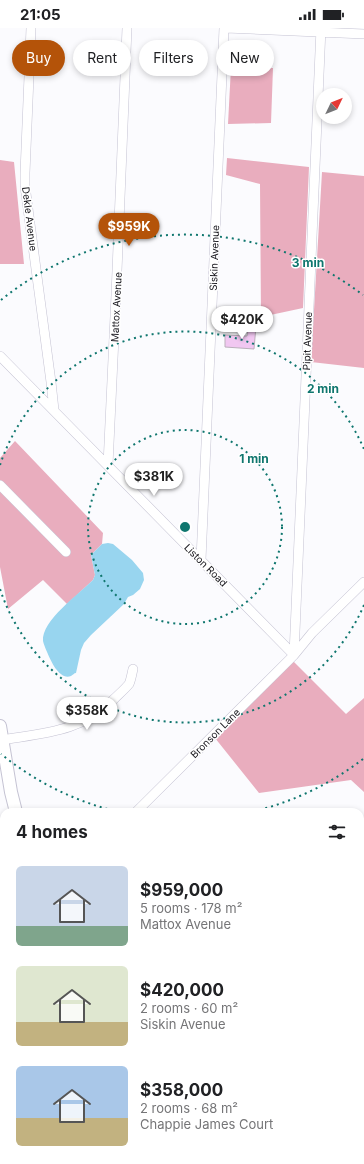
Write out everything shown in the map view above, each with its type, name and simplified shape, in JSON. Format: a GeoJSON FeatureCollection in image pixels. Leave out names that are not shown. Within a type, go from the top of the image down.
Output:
{"type":"FeatureCollection","features":[{"type":"Feature","properties":{"kind":"main road"},"geometry":{"type":"LineString","coordinates":[[0,726],[15,808]]}},
{"type":"Feature","properties":{"kind":"street","name":"Dekle Avenue"},"geometry":{"type":"LineString","coordinates":[[31,28],[25,179],[52,382],[54,410]]}},
{"type":"Feature","properties":{"kind":"street","name":"Mattox Avenue"},"geometry":{"type":"LineString","coordinates":[[108,465],[127,28]]}},
{"type":"Feature","properties":{"kind":"street"},"geometry":{"type":"LineString","coordinates":[[225,28],[320,30],[364,34]]}},
{"type":"Feature","properties":{"kind":"street","name":"Siskin Avenue"},"geometry":{"type":"LineString","coordinates":[[201,560],[225,28]]}},
{"type":"Feature","properties":{"kind":"street","name":"Pipit Avenue"},"geometry":{"type":"LineString","coordinates":[[294,655],[320,30]]}},
{"type":"Feature","properties":{"kind":"street","name":"Liston Road"},"geometry":{"type":"LineString","coordinates":[[0,356],[294,655]]}},
{"type":"Feature","properties":{"kind":"street"},"geometry":{"type":"LineString","coordinates":[[0,485],[66,552]]}},
{"type":"Feature","properties":{"kind":"street","name":"Bronson Lane"},"geometry":{"type":"LineString","coordinates":[[140,808],[294,655],[312,633],[364,582]]}},
{"type":"Feature","properties":{"kind":"street"},"geometry":{"type":"LineString","coordinates":[[2,740],[75,726],[92,717],[108,705],[129,684],[133,669]]}},
{"type":"Feature","properties":{"kind":"shaded area"},"geometry":{"type":"Polygon","coordinates":[[[231,76],[273,76],[271,123],[228,124],[231,76]]]}},
{"type":"Feature","properties":{"kind":"shaded area"},"geometry":{"type":"Polygon","coordinates":[[[227,158],[309,167],[303,308],[261,317],[260,184],[226,175],[227,158]]]}},
{"type":"Feature","properties":{"kind":"shaded area"},"geometry":{"type":"Polygon","coordinates":[[[0,160],[14,162],[24,264],[0,264],[0,160]]]}},
{"type":"Feature","properties":{"kind":"shaded area"},"geometry":{"type":"Polygon","coordinates":[[[322,172],[364,176],[364,368],[311,362],[322,172]]]}},
{"type":"Feature","properties":{"kind":"shaded area"},"geometry":{"type":"Polygon","coordinates":[[[15,441],[103,533],[102,544],[91,555],[95,575],[93,580],[67,604],[43,580],[8,609],[0,567],[0,458],[15,441]]]}},
{"type":"Feature","properties":{"kind":"shaded area"},"geometry":{"type":"Polygon","coordinates":[[[293,661],[346,714],[364,698],[364,792],[351,780],[259,793],[215,738],[293,661]]]}},
{"type":"Feature","properties":{"kind":"water"},"geometry":{"type":"Polygon","coordinates":[[[102,544],[113,544],[132,560],[143,573],[144,580],[140,589],[128,597],[124,604],[84,643],[76,673],[69,677],[64,676],[57,671],[50,659],[43,641],[44,633],[48,625],[62,608],[93,580],[95,575],[91,555],[102,544]]]}},
{"type":"Feature","properties":{"kind":"building"},"geometry":{"type":"Polygon","coordinates":[[[248,326],[256,326],[254,349],[225,347],[225,335],[247,336],[248,326]]]}}]}
